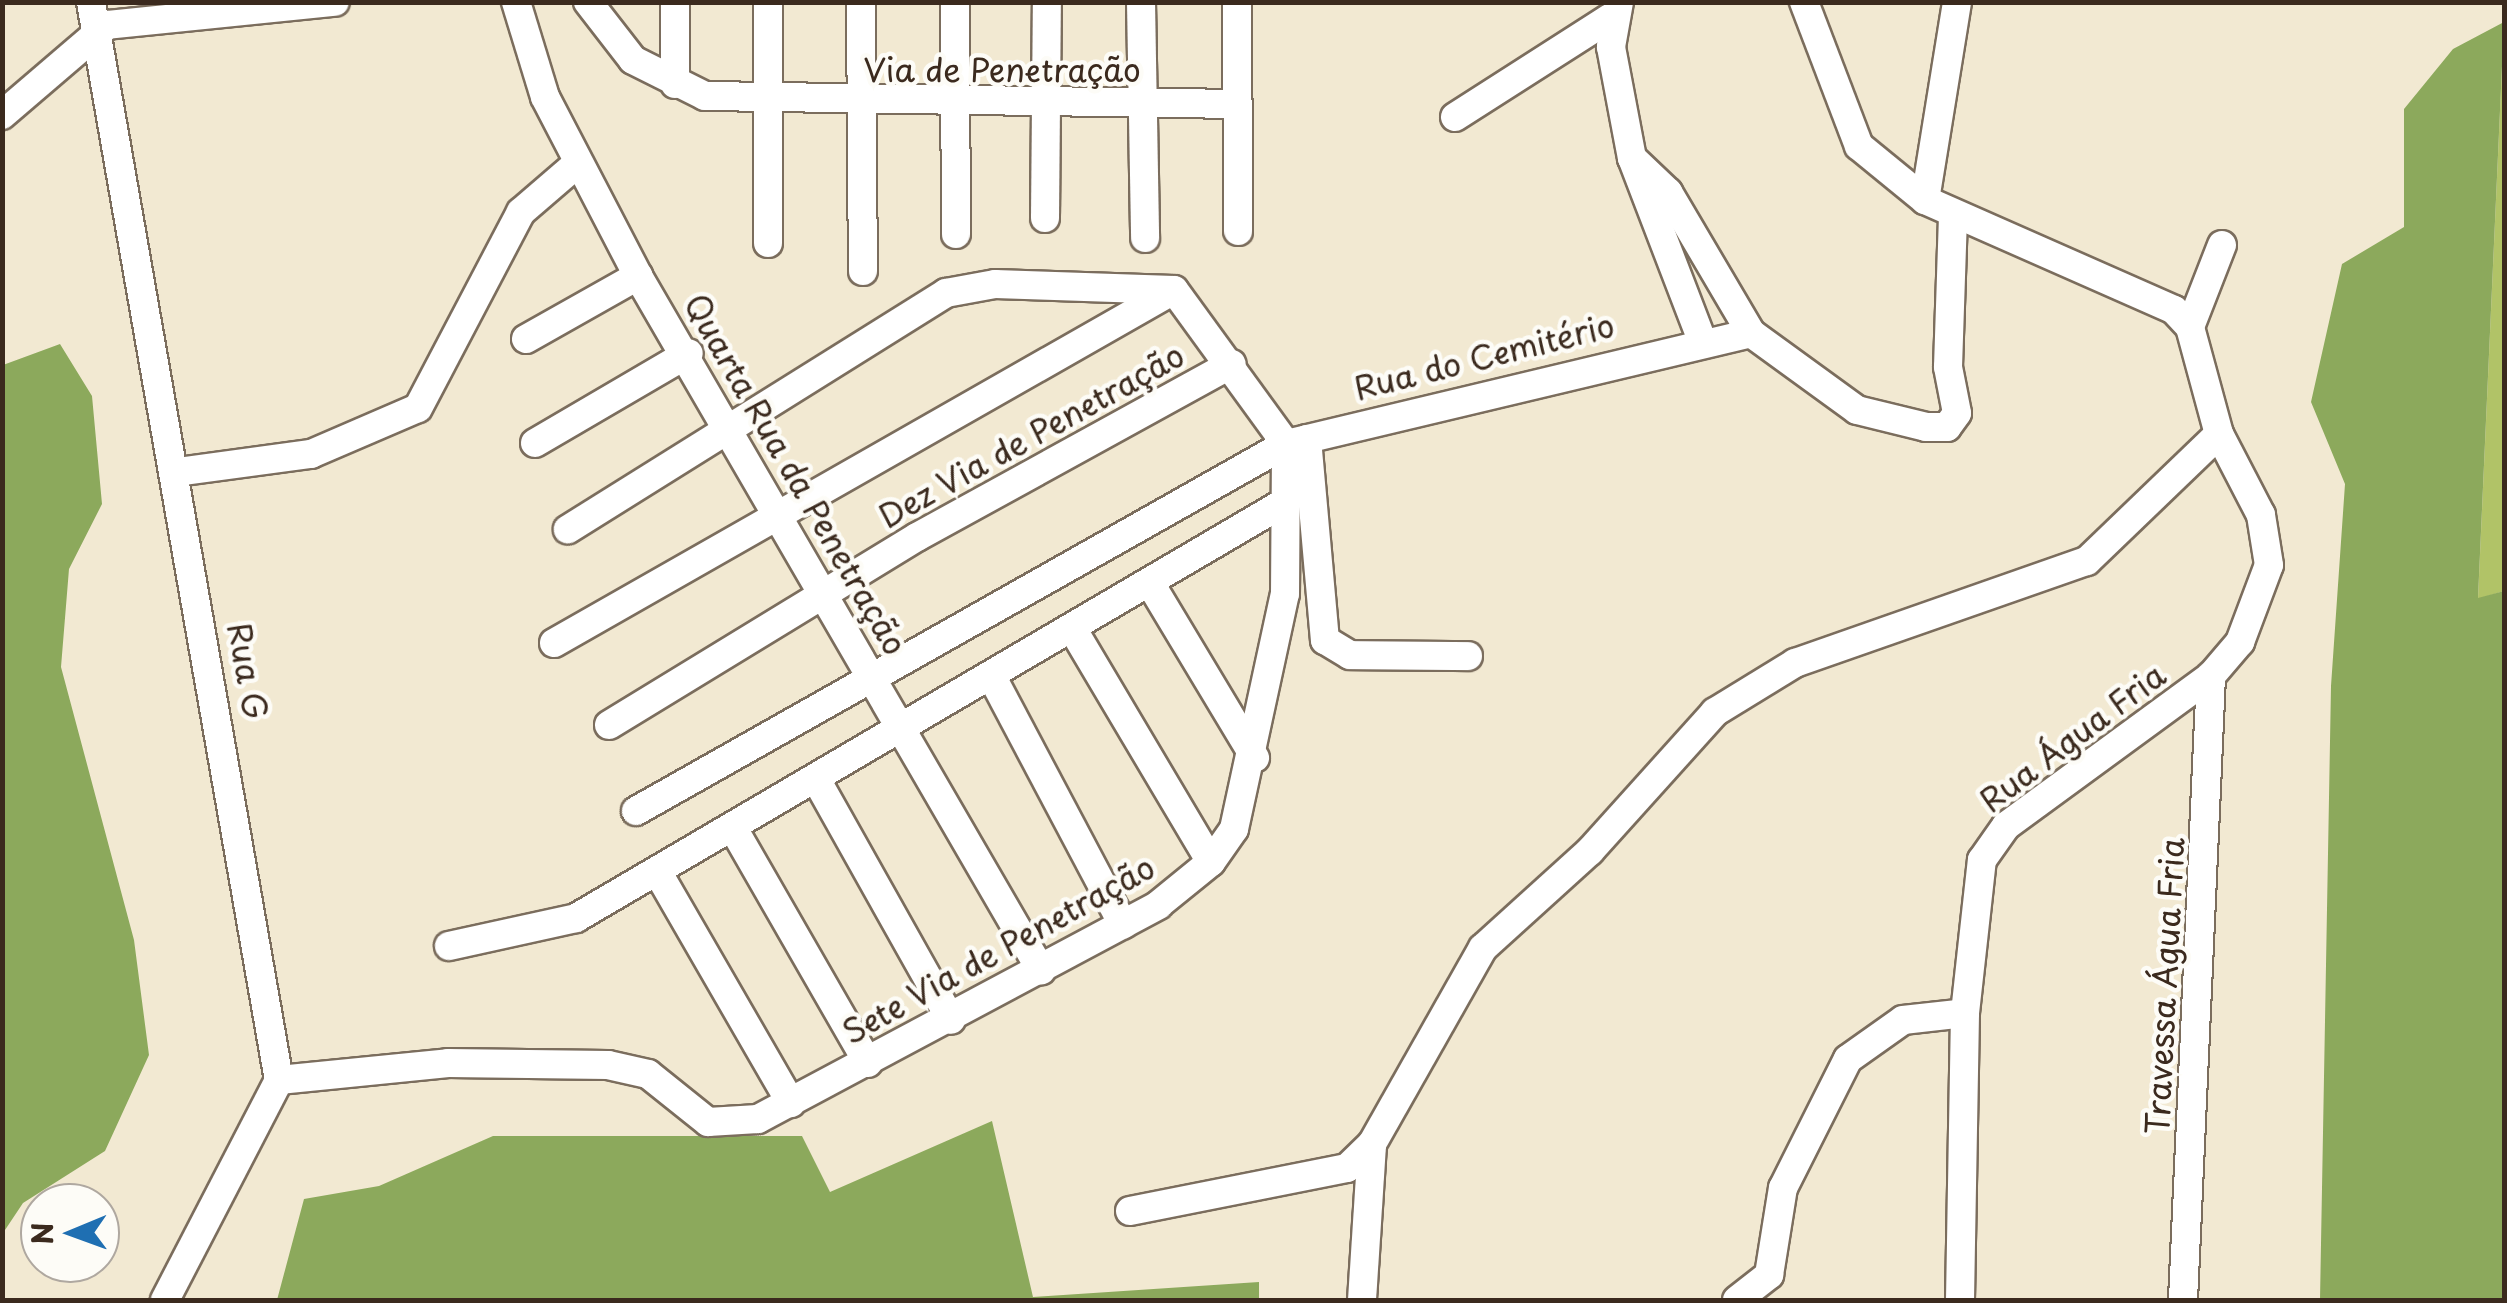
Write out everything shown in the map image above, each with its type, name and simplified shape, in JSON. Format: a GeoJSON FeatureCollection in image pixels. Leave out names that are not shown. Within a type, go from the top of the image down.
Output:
{"type":"FeatureCollection","features":[{"type":"Feature","properties":{"kind":"street"},"geometry":{"type":"LineString","coordinates":[[2,115],[94,16],[336,2]]}},
{"type":"Feature","properties":{"kind":"street","name":"Quarta Rua da Penetração"},"geometry":{"type":"LineString","coordinates":[[516,2],[545,97],[638,276],[690,353],[1041,970]]}},
{"type":"Feature","properties":{"kind":"street","name":"Via de Penetração"},"geometry":{"type":"LineString","coordinates":[[588,2],[633,60],[675,84],[768,103],[1236,104]]}},
{"type":"Feature","properties":{"kind":"street"},"geometry":{"type":"LineString","coordinates":[[675,2],[675,84]]}},
{"type":"Feature","properties":{"kind":"street"},"geometry":{"type":"LineString","coordinates":[[768,2],[768,243]]}},
{"type":"Feature","properties":{"kind":"street"},"geometry":{"type":"LineString","coordinates":[[861,2],[863,271]]}},
{"type":"Feature","properties":{"kind":"street"},"geometry":{"type":"LineString","coordinates":[[955,2],[956,234]]}},
{"type":"Feature","properties":{"kind":"street"},"geometry":{"type":"LineString","coordinates":[[1046,218],[1048,2]]}},
{"type":"Feature","properties":{"kind":"street"},"geometry":{"type":"LineString","coordinates":[[1142,2],[1144,238]]}},
{"type":"Feature","properties":{"kind":"street"},"geometry":{"type":"LineString","coordinates":[[1236,2],[1238,232]]}},
{"type":"Feature","properties":{"kind":"street"},"geometry":{"type":"LineString","coordinates":[[1804,2],[1821,66],[1859,146],[1924,200],[2174,310],[2190,326],[2222,245]]}},
{"type":"Feature","properties":{"kind":"street"},"geometry":{"type":"LineString","coordinates":[[1924,200],[1957,2]]}},
{"type":"Feature","properties":{"kind":"street"},"geometry":{"type":"LineString","coordinates":[[1454,118],[1614,10],[1632,158],[1701,338]]}},
{"type":"Feature","properties":{"kind":"street","name":"Rua G"},"geometry":{"type":"LineString","coordinates":[[94,16],[279,1080]]}},
{"type":"Feature","properties":{"kind":"street"},"geometry":{"type":"LineString","coordinates":[[1632,158],[1660,181],[1751,333],[1856,410],[1939,428],[1957,413],[1948,367],[1953,216]]}},
{"type":"Feature","properties":{"kind":"street"},"geometry":{"type":"LineString","coordinates":[[176,472],[312,454],[418,408],[521,212],[578,163]]}},
{"type":"Feature","properties":{"kind":"street"},"geometry":{"type":"LineString","coordinates":[[526,340],[638,276]]}},
{"type":"Feature","properties":{"kind":"street"},"geometry":{"type":"LineString","coordinates":[[568,529],[962,287],[1174,290]]}},
{"type":"Feature","properties":{"kind":"street"},"geometry":{"type":"LineString","coordinates":[[1174,290],[1296,441],[1326,640],[1350,655],[1468,656]]}},
{"type":"Feature","properties":{"kind":"street"},"geometry":{"type":"LineString","coordinates":[[554,643],[779,511],[1174,290]]}},
{"type":"Feature","properties":{"kind":"street","name":"Rua Água Fria"},"geometry":{"type":"LineString","coordinates":[[1960,1300],[1965,1013],[1992,841],[2211,676],[2240,642],[2270,565],[2261,515],[2219,434],[2190,326]]}},
{"type":"Feature","properties":{"kind":"street","name":"Rua do Cemitério"},"geometry":{"type":"LineString","coordinates":[[636,810],[872,674],[1296,441],[1701,338],[1751,333]]}},
{"type":"Feature","properties":{"kind":"street"},"geometry":{"type":"LineString","coordinates":[[535,444],[690,353]]}},
{"type":"Feature","properties":{"kind":"street","name":"Dez Via de Penetração"},"geometry":{"type":"LineString","coordinates":[[609,725],[826,590],[1232,364]]}},
{"type":"Feature","properties":{"kind":"street"},"geometry":{"type":"LineString","coordinates":[[1130,1211],[1334,1174],[1372,1144],[1471,963],[1590,851],[1715,712],[1794,664],[2087,561],[2219,434]]}},
{"type":"Feature","properties":{"kind":"street","name":"Sete Via de Penetração"},"geometry":{"type":"LineString","coordinates":[[279,1080],[415,1064],[608,1065],[648,1074],[708,1122],[758,1119],[951,1020],[1123,924],[1211,862],[1234,829],[1255,758],[1284,594],[1285,502],[1296,441]]}},
{"type":"Feature","properties":{"kind":"street"},"geometry":{"type":"LineString","coordinates":[[449,946],[562,925],[906,728],[1285,502]]}},
{"type":"Feature","properties":{"kind":"street"},"geometry":{"type":"LineString","coordinates":[[1150,584],[1255,758]]}},
{"type":"Feature","properties":{"kind":"street"},"geometry":{"type":"LineString","coordinates":[[1072,628],[1211,862]]}},
{"type":"Feature","properties":{"kind":"street","name":"Travessa Água Fria"},"geometry":{"type":"LineString","coordinates":[[2183,1300],[2211,676]]}},
{"type":"Feature","properties":{"kind":"street"},"geometry":{"type":"LineString","coordinates":[[992,677],[1123,924]]}},
{"type":"Feature","properties":{"kind":"street"},"geometry":{"type":"LineString","coordinates":[[816,779],[951,1020]]}},
{"type":"Feature","properties":{"kind":"street"},"geometry":{"type":"LineString","coordinates":[[733,828],[868,1063]]}},
{"type":"Feature","properties":{"kind":"street"},"geometry":{"type":"LineString","coordinates":[[657,871],[791,1104]]}},
{"type":"Feature","properties":{"kind":"street"},"geometry":{"type":"LineString","coordinates":[[1737,1300],[1775,1288],[1783,1188],[1848,1060],[1902,1020],[1965,1013]]}},
{"type":"Feature","properties":{"kind":"street"},"geometry":{"type":"LineString","coordinates":[[165,1300],[279,1080]]}},
{"type":"Feature","properties":{"kind":"street"},"geometry":{"type":"LineString","coordinates":[[1362,1300],[1372,1144]]}},
{"type":"Feature","properties":{"kind":"green space"},"geometry":{"type":"Polygon","coordinates":[[[2504,22],[2504,591],[2478,599],[2504,22]]]}},
{"type":"Feature","properties":{"kind":"green space"},"geometry":{"type":"Polygon","coordinates":[[[2504,22],[2478,598],[2504,591],[2504,1300],[2320,1300],[2331,686],[2345,484],[2311,402],[2342,264],[2404,227],[2404,109],[2453,49],[2504,22]]]}},
{"type":"Feature","properties":{"kind":"green space"},"geometry":{"type":"Polygon","coordinates":[[[60,344],[92,396],[102,504],[69,569],[61,667],[134,940],[149,1055],[105,1151],[55,1183],[20,1183],[20,1208],[3,1233],[3,365],[60,344]]]}},
{"type":"Feature","properties":{"kind":"green space"},"geometry":{"type":"Polygon","coordinates":[[[992,1121],[1033,1297],[1259,1282],[1259,1300],[277,1300],[304,1199],[379,1186],[493,1136],[802,1136],[830,1192],[992,1121]]]}}]}
